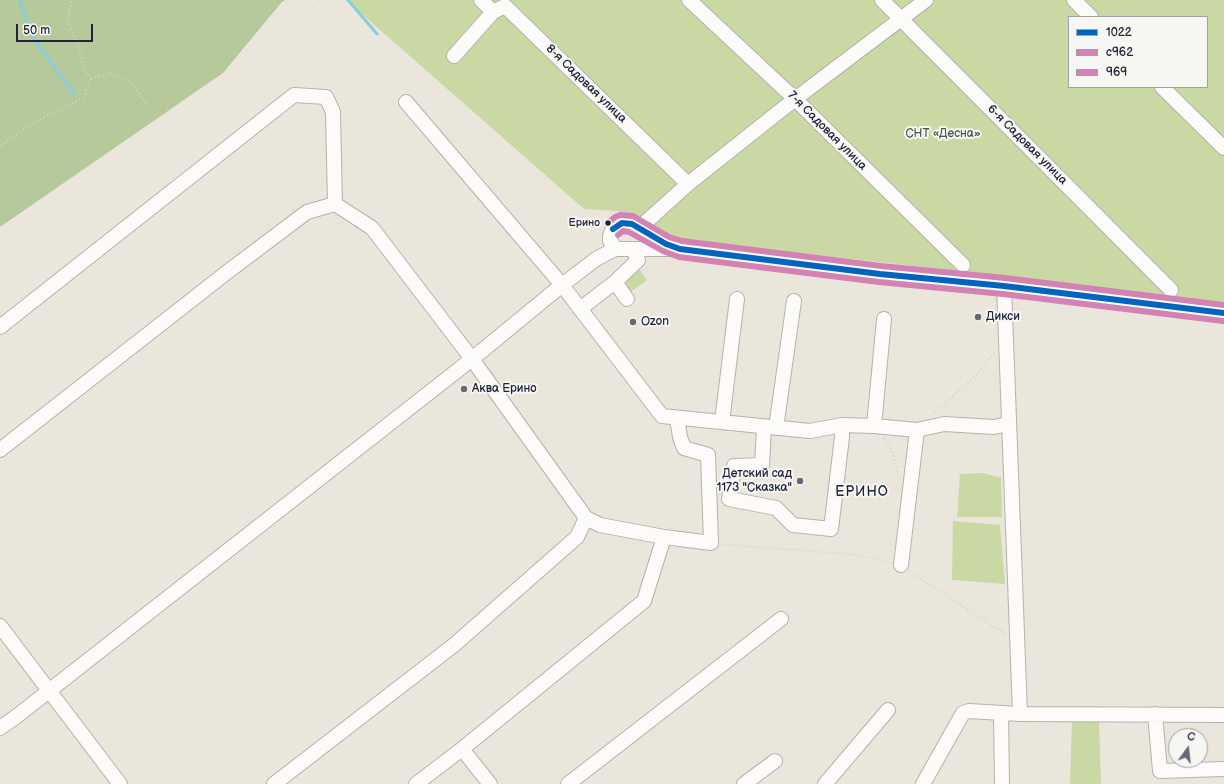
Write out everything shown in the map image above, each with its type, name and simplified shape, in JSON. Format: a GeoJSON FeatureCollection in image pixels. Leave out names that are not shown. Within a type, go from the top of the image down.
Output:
{"type":"FeatureCollection","features":[{"type":"Feature","properties":{"kind":"street","name":"8-я Садовая улица"},"geometry":{"type":"LineString","coordinates":[[481,0],[503,6],[688,184]]}},
{"type":"Feature","properties":{"kind":"street","name":"7-я Садовая улица"},"geometry":{"type":"LineString","coordinates":[[689,0],[795,99],[963,266]]}},
{"type":"Feature","properties":{"kind":"street","name":"6-я Садовая улица"},"geometry":{"type":"LineString","coordinates":[[882,0],[1171,290]]}},
{"type":"Feature","properties":{"kind":"street"},"geometry":{"type":"LineString","coordinates":[[639,227],[688,184],[795,99],[926,0]]}},
{"type":"Feature","properties":{"kind":"street"},"geometry":{"type":"LineString","coordinates":[[1074,0],[1090,16]]}},
{"type":"Feature","properties":{"kind":"street"},"geometry":{"type":"LineString","coordinates":[[454,56],[503,6]]}},
{"type":"Feature","properties":{"kind":"street"},"geometry":{"type":"LineString","coordinates":[[1163,88],[1224,148]]}},
{"type":"Feature","properties":{"kind":"street"},"geometry":{"type":"LineString","coordinates":[[0,327],[294,95],[326,97],[333,112],[335,204]]}},
{"type":"Feature","properties":{"kind":"street"},"geometry":{"type":"LineString","coordinates":[[406,102],[562,285],[662,416],[810,432],[842,424],[878,430],[917,430],[944,424],[994,427],[1009,424]]}},
{"type":"Feature","properties":{"kind":"street"},"geometry":{"type":"LineString","coordinates":[[0,450],[226,273],[308,212],[335,204],[372,228],[472,359],[586,518],[600,524],[664,537],[711,543],[708,455],[684,448],[680,437],[677,418]]}},
{"type":"Feature","properties":{"kind":"street"},"geometry":{"type":"LineString","coordinates":[[615,249],[612,245],[610,237],[611,233],[615,226],[628,223],[639,227],[666,244],[680,249]]}},
{"type":"Feature","properties":{"kind":"street"},"geometry":{"type":"LineString","coordinates":[[0,728],[472,359],[562,285],[596,259],[615,249],[680,249],[880,274],[1004,286],[1224,313]]}},
{"type":"Feature","properties":{"kind":"street"},"geometry":{"type":"LineString","coordinates":[[580,309],[615,282],[638,260],[633,249]]}},
{"type":"Feature","properties":{"kind":"street"},"geometry":{"type":"LineString","coordinates":[[615,282],[627,299]]}},
{"type":"Feature","properties":{"kind":"street"},"geometry":{"type":"LineString","coordinates":[[1004,286],[1020,714]]}},
{"type":"Feature","properties":{"kind":"street"},"geometry":{"type":"LineString","coordinates":[[722,422],[737,299]]}},
{"type":"Feature","properties":{"kind":"street"},"geometry":{"type":"LineString","coordinates":[[794,301],[762,465],[734,466],[730,499],[776,508],[793,525],[831,529],[842,437],[842,424]]}},
{"type":"Feature","properties":{"kind":"street"},"geometry":{"type":"LineString","coordinates":[[878,430],[884,319]]}},
{"type":"Feature","properties":{"kind":"street"},"geometry":{"type":"LineString","coordinates":[[901,566],[917,430]]}},
{"type":"Feature","properties":{"kind":"street"},"geometry":{"type":"LineString","coordinates":[[274,784],[454,645],[577,537],[586,518]]}},
{"type":"Feature","properties":{"kind":"street"},"geometry":{"type":"LineString","coordinates":[[416,784],[644,600],[664,537]]}},
{"type":"Feature","properties":{"kind":"street"},"geometry":{"type":"LineString","coordinates":[[568,784],[781,619]]}},
{"type":"Feature","properties":{"kind":"street"},"geometry":{"type":"LineString","coordinates":[[0,626],[120,784]]}},
{"type":"Feature","properties":{"kind":"street"},"geometry":{"type":"LineString","coordinates":[[825,784],[888,710]]}},
{"type":"Feature","properties":{"kind":"street"},"geometry":{"type":"LineString","coordinates":[[923,784],[963,713],[969,711],[1001,714],[1224,714]]}},
{"type":"Feature","properties":{"kind":"street"},"geometry":{"type":"LineString","coordinates":[[1001,714],[1002,784]]}},
{"type":"Feature","properties":{"kind":"street"},"geometry":{"type":"LineString","coordinates":[[1155,714],[1160,771],[1224,770]]}},
{"type":"Feature","properties":{"kind":"street"},"geometry":{"type":"LineString","coordinates":[[462,748],[490,784]]}},
{"type":"Feature","properties":{"kind":"street"},"geometry":{"type":"LineString","coordinates":[[744,784],[774,760]]}},
{"type":"Feature","properties":{"kind":"path"},"geometry":{"type":"LineString","coordinates":[[72,0],[67,20],[77,43],[82,60],[82,67],[90,78]]}},
{"type":"Feature","properties":{"kind":"path"},"geometry":{"type":"LineString","coordinates":[[90,78],[111,72],[132,83],[147,105]]}},
{"type":"Feature","properties":{"kind":"path"},"geometry":{"type":"LineString","coordinates":[[0,146],[21,131],[50,114],[83,98],[90,78]]}},
{"type":"Feature","properties":{"kind":"path"},"geometry":{"type":"LineString","coordinates":[[932,416],[975,376],[1006,339]]}},
{"type":"Feature","properties":{"kind":"path"},"geometry":{"type":"LineString","coordinates":[[878,430],[892,452],[899,478]]}},
{"type":"Feature","properties":{"kind":"path"},"geometry":{"type":"LineString","coordinates":[[711,543],[859,555],[901,566],[1018,642]]}},
{"type":"Feature","properties":{"kind":"green space"},"geometry":{"type":"Polygon","coordinates":[[[0,0],[285,0],[223,73],[0,227],[0,0]]]}},
{"type":"Feature","properties":{"kind":"green space","name":"СНТ «Десна»"},"geometry":{"type":"Polygon","coordinates":[[[346,0],[1224,0],[1224,304],[959,271],[674,239],[642,218],[617,211],[584,209],[346,0]]]}},
{"type":"Feature","properties":{"kind":"green space"},"geometry":{"type":"Polygon","coordinates":[[[639,269],[647,280],[628,294],[620,284],[639,269]]]}},
{"type":"Feature","properties":{"kind":"green space"},"geometry":{"type":"Polygon","coordinates":[[[983,473],[1001,478],[1002,517],[957,517],[960,474],[983,473]]]}},
{"type":"Feature","properties":{"kind":"green space"},"geometry":{"type":"Polygon","coordinates":[[[953,521],[1000,525],[1005,584],[952,580],[953,521]]]}},
{"type":"Feature","properties":{"kind":"green space"},"geometry":{"type":"Polygon","coordinates":[[[1099,720],[1101,784],[1070,784],[1072,722],[1099,720]]]}},
{"type":"Feature","properties":{"kind":"waterway"},"geometry":{"type":"LineString","coordinates":[[20,0],[32,37],[74,93]]}},
{"type":"Feature","properties":{"kind":"waterway"},"geometry":{"type":"LineString","coordinates":[[348,0],[377,34]]}},
{"type":"Feature","properties":{"kind":"transit line","name":"969"},"geometry":{"type":"LineString","coordinates":[[608,223],[620,215],[633,216],[669,237],[682,241],[881,266],[1005,278],[1224,305]]}},
{"type":"Feature","properties":{"kind":"transit line","name":"1022"},"geometry":{"type":"LineString","coordinates":[[613,229],[622,223],[632,224],[666,244],[680,249],[880,274],[1004,286],[1224,313]]}},
{"type":"Feature","properties":{"kind":"transit line","name":"с962"},"geometry":{"type":"LineString","coordinates":[[618,235],[623,231],[629,232],[663,251],[679,257],[879,282],[1003,294],[1223,321]]}},
{"type":"Feature","properties":{"kind":"place","name":"Ерино"},"geometry":{"type":"Point","coordinates":[608,223]}},
{"type":"Feature","properties":{"kind":"place","name":"Дикси"},"geometry":{"type":"Point","coordinates":[978,317]}},
{"type":"Feature","properties":{"kind":"place","name":"Ozon"},"geometry":{"type":"Point","coordinates":[633,322]}},
{"type":"Feature","properties":{"kind":"place","name":"Аква Ерино"},"geometry":{"type":"Point","coordinates":[464,389]}},
{"type":"Feature","properties":{"kind":"place","name":"Детский сад 1173 \"Сказка\""},"geometry":{"type":"Point","coordinates":[800,481]}},
{"type":"Feature","properties":{"kind":"district","name":"ЕРИНО"},"geometry":{"type":"Point","coordinates":[862,492]}}]}
